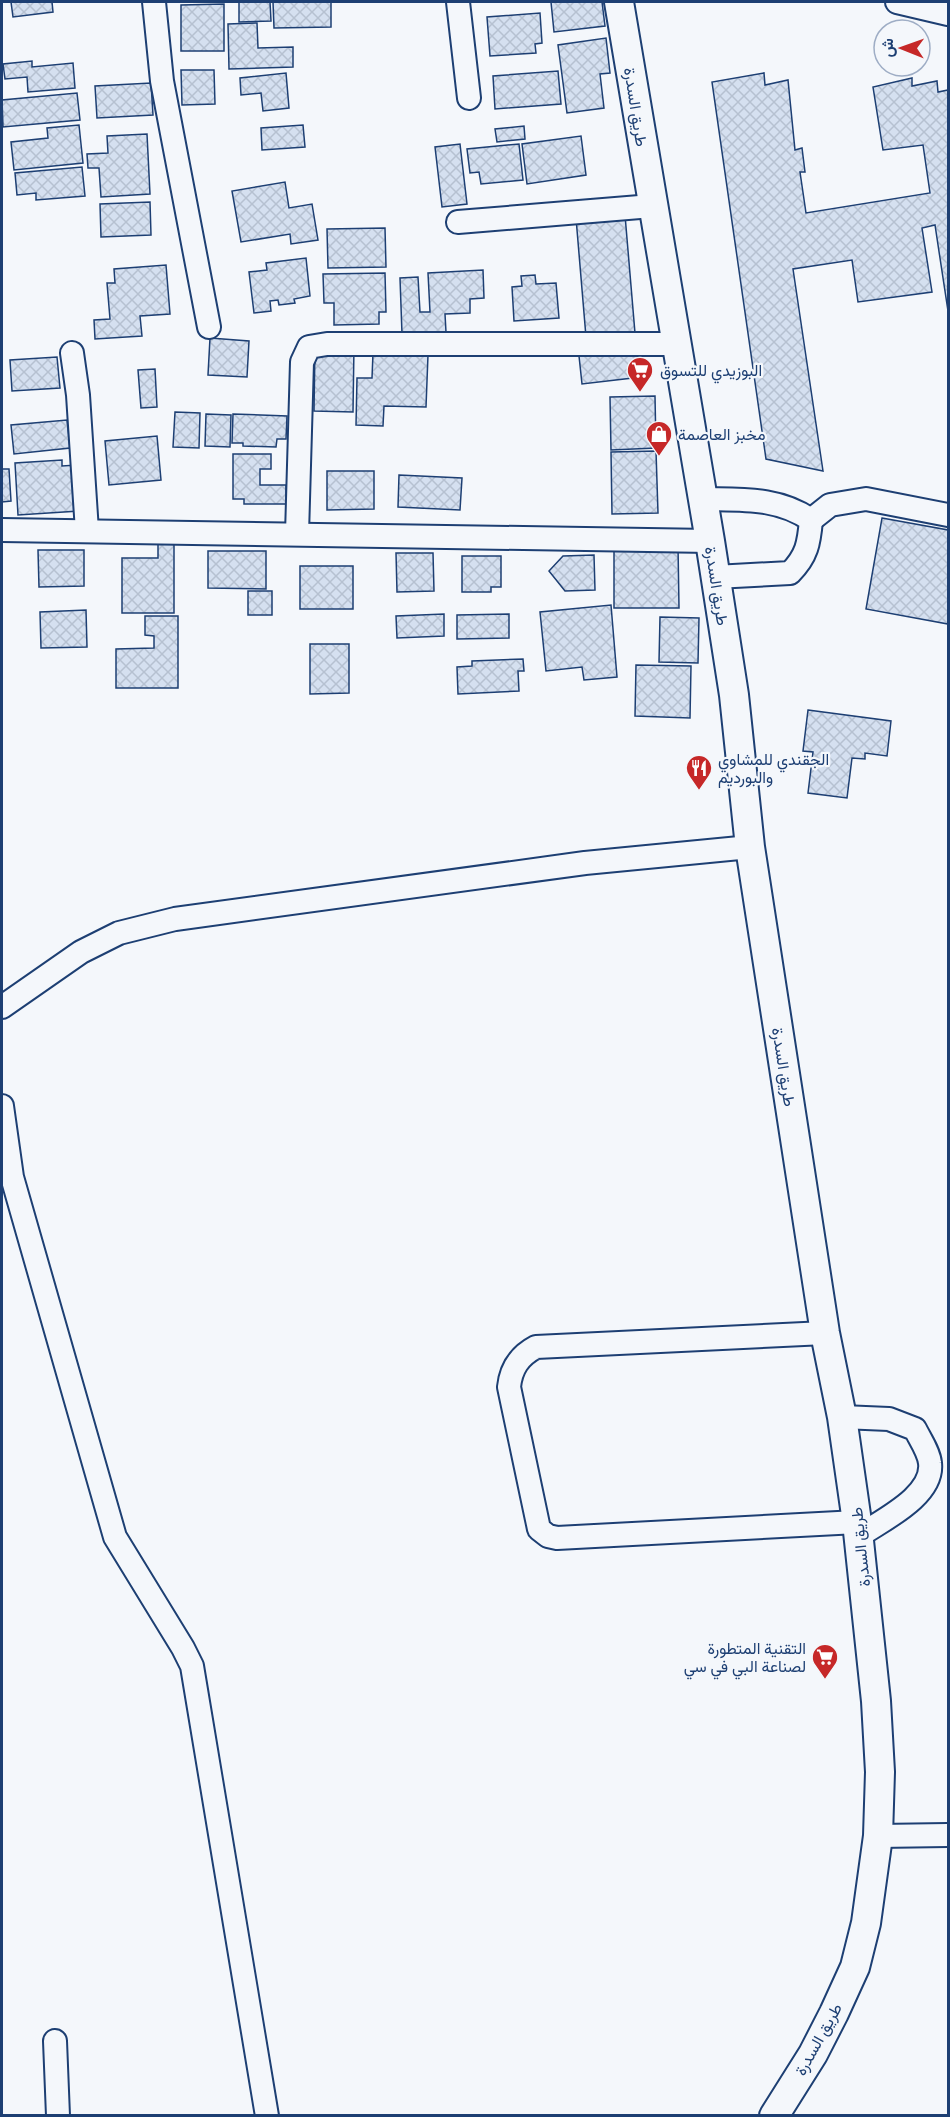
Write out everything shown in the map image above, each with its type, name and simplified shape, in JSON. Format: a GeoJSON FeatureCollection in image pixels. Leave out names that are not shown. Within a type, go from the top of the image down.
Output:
{"type":"FeatureCollection","features":[{"type":"Feature","properties":{"kind":"main road","name":"طريق السدرة"},"geometry":{"type":"LineString","coordinates":[[619,2],[734,694],[750,847],[825,1333],[842,1416],[858,1529],[876,1701],[880,1772],[878,1836],[866,1923],[855,1967],[813,2054],[774,2115]]}},
{"type":"Feature","properties":{"kind":"street"},"geometry":{"type":"LineString","coordinates":[[154,2],[162,81],[209,327]]}},
{"type":"Feature","properties":{"kind":"street"},"geometry":{"type":"LineString","coordinates":[[458,2],[469,98]]}},
{"type":"Feature","properties":{"kind":"street"},"geometry":{"type":"LineString","coordinates":[[897,2],[948,14]]}},
{"type":"Feature","properties":{"kind":"street"},"geometry":{"type":"LineString","coordinates":[[458,222],[652,206]]}},
{"type":"Feature","properties":{"kind":"street"},"geometry":{"type":"LineString","coordinates":[[297,534],[302,362],[309,347],[327,344],[677,344]]}},
{"type":"Feature","properties":{"kind":"street"},"geometry":{"type":"LineString","coordinates":[[72,353],[78,395],[87,531]]}},
{"type":"Feature","properties":{"kind":"street"},"geometry":{"type":"LineString","coordinates":[[703,499],[753,500],[779,504],[796,509],[811,520]]}},
{"type":"Feature","properties":{"kind":"street"},"geometry":{"type":"LineString","coordinates":[[716,577],[790,573],[800,563],[809,543],[811,520],[830,505],[866,499],[948,514]]}},
{"type":"Feature","properties":{"kind":"street"},"geometry":{"type":"LineString","coordinates":[[2,530],[710,541]]}},
{"type":"Feature","properties":{"kind":"street"},"geometry":{"type":"LineString","coordinates":[[2,1007],[81,952],[118,933],[175,919],[585,863],[750,847]]}},
{"type":"Feature","properties":{"kind":"street"},"geometry":{"type":"LineString","coordinates":[[2,1106],[12,1178],[115,1537],[192,1666],[267,2115]]}},
{"type":"Feature","properties":{"kind":"street"},"geometry":{"type":"LineString","coordinates":[[825,1333],[536,1347],[525,1353],[514,1367],[509,1387],[539,1529],[548,1536],[557,1538],[858,1529],[912,1500],[929,1480],[930,1462],[915,1429],[889,1419],[842,1416]]}},
{"type":"Feature","properties":{"kind":"street"},"geometry":{"type":"LineString","coordinates":[[878,1836],[948,1835]]}},
{"type":"Feature","properties":{"kind":"street"},"geometry":{"type":"LineString","coordinates":[[56,2041],[58,2115]]}},
{"type":"Feature","properties":{"kind":"building"},"geometry":{"type":"Polygon","coordinates":[[[11,2],[52,2],[53,12],[13,17],[11,2]]]}},
{"type":"Feature","properties":{"kind":"building"},"geometry":{"type":"Polygon","coordinates":[[[239,2],[270,2],[271,21],[239,22],[239,2]]]}},
{"type":"Feature","properties":{"kind":"building"},"geometry":{"type":"Polygon","coordinates":[[[273,2],[331,2],[331,27],[274,28],[273,2]]]}},
{"type":"Feature","properties":{"kind":"building"},"geometry":{"type":"Polygon","coordinates":[[[551,2],[602,2],[605,26],[554,32],[551,2]]]}},
{"type":"Feature","properties":{"kind":"building"},"geometry":{"type":"Polygon","coordinates":[[[224,4],[224,51],[181,51],[181,5],[224,4]]]}},
{"type":"Feature","properties":{"kind":"building"},"geometry":{"type":"Polygon","coordinates":[[[540,13],[542,43],[535,44],[536,53],[490,56],[487,17],[540,13]]]}},
{"type":"Feature","properties":{"kind":"building"},"geometry":{"type":"Polygon","coordinates":[[[257,23],[258,48],[293,47],[293,67],[229,69],[228,24],[257,23]]]}},
{"type":"Feature","properties":{"kind":"building"},"geometry":{"type":"Polygon","coordinates":[[[606,38],[610,73],[600,74],[604,108],[567,113],[558,45],[606,38]]]}},
{"type":"Feature","properties":{"kind":"building"},"geometry":{"type":"Polygon","coordinates":[[[32,61],[32,67],[73,63],[75,88],[28,92],[27,77],[5,79],[3,64],[32,61]]]}},
{"type":"Feature","properties":{"kind":"building"},"geometry":{"type":"Polygon","coordinates":[[[181,70],[214,70],[215,104],[182,105],[181,70]]]}},
{"type":"Feature","properties":{"kind":"building"},"geometry":{"type":"Polygon","coordinates":[[[558,71],[561,104],[495,109],[493,76],[558,71]]]}},
{"type":"Feature","properties":{"kind":"building"},"geometry":{"type":"Polygon","coordinates":[[[286,73],[289,108],[263,111],[261,93],[241,95],[240,78],[286,73]]]}},
{"type":"Feature","properties":{"kind":"building"},"geometry":{"type":"Polygon","coordinates":[[[764,73],[765,85],[788,80],[795,150],[802,148],[805,172],[800,172],[806,213],[930,193],[923,145],[883,150],[873,87],[912,78],[912,86],[937,81],[938,92],[948,90],[948,311],[935,225],[922,228],[932,292],[858,302],[852,260],[793,269],[823,471],[766,459],[712,82],[764,73]]]}},
{"type":"Feature","properties":{"kind":"building"},"geometry":{"type":"Polygon","coordinates":[[[151,83],[153,115],[97,118],[95,86],[151,83]]]}},
{"type":"Feature","properties":{"kind":"building"},"geometry":{"type":"Polygon","coordinates":[[[77,93],[80,120],[3,127],[2,100],[77,93]]]}},
{"type":"Feature","properties":{"kind":"building"},"geometry":{"type":"Polygon","coordinates":[[[79,125],[83,163],[14,170],[11,142],[48,138],[47,128],[79,125]]]}},
{"type":"Feature","properties":{"kind":"building"},"geometry":{"type":"Polygon","coordinates":[[[303,125],[305,147],[262,150],[261,128],[303,125]]]}},
{"type":"Feature","properties":{"kind":"building"},"geometry":{"type":"Polygon","coordinates":[[[524,126],[525,139],[497,142],[495,129],[524,126]]]}},
{"type":"Feature","properties":{"kind":"building"},"geometry":{"type":"Polygon","coordinates":[[[147,134],[150,194],[101,197],[99,168],[88,168],[87,154],[108,153],[107,136],[147,134]]]}},
{"type":"Feature","properties":{"kind":"building"},"geometry":{"type":"Polygon","coordinates":[[[581,136],[586,175],[527,184],[522,144],[581,136]]]}},
{"type":"Feature","properties":{"kind":"building"},"geometry":{"type":"Polygon","coordinates":[[[460,144],[467,204],[442,207],[435,147],[460,144]]]}},
{"type":"Feature","properties":{"kind":"building"},"geometry":{"type":"Polygon","coordinates":[[[519,144],[523,180],[481,184],[479,172],[470,173],[467,149],[519,144]]]}},
{"type":"Feature","properties":{"kind":"building"},"geometry":{"type":"Polygon","coordinates":[[[82,167],[85,196],[36,200],[36,193],[17,195],[15,173],[82,167]]]}},
{"type":"Feature","properties":{"kind":"building"},"geometry":{"type":"Polygon","coordinates":[[[285,182],[289,208],[312,204],[318,240],[291,244],[290,234],[241,242],[232,191],[285,182]]]}},
{"type":"Feature","properties":{"kind":"building"},"geometry":{"type":"Polygon","coordinates":[[[150,202],[151,235],[101,237],[100,204],[150,202]]]}},
{"type":"Feature","properties":{"kind":"building"},"geometry":{"type":"Polygon","coordinates":[[[625,215],[635,333],[586,337],[576,218],[625,215]]]}},
{"type":"Feature","properties":{"kind":"building"},"geometry":{"type":"Polygon","coordinates":[[[385,228],[386,267],[328,268],[327,229],[385,228]]]}},
{"type":"Feature","properties":{"kind":"building"},"geometry":{"type":"Polygon","coordinates":[[[306,258],[310,296],[294,299],[295,303],[279,305],[278,300],[270,301],[271,311],[254,313],[249,272],[267,270],[266,263],[306,258]]]}},
{"type":"Feature","properties":{"kind":"building"},"geometry":{"type":"Polygon","coordinates":[[[166,265],[170,314],[140,316],[142,336],[95,339],[94,320],[110,319],[107,283],[115,283],[114,269],[166,265]]]}},
{"type":"Feature","properties":{"kind":"building"},"geometry":{"type":"Polygon","coordinates":[[[483,270],[484,298],[470,299],[470,313],[445,314],[446,332],[402,334],[400,278],[418,277],[420,312],[430,312],[428,273],[483,270]]]}},
{"type":"Feature","properties":{"kind":"building"},"geometry":{"type":"Polygon","coordinates":[[[385,273],[386,312],[379,312],[379,324],[334,325],[334,303],[324,303],[323,274],[385,273]]]}},
{"type":"Feature","properties":{"kind":"building"},"geometry":{"type":"Polygon","coordinates":[[[535,275],[536,284],[556,283],[559,318],[514,321],[512,287],[522,286],[521,276],[535,275]]]}},
{"type":"Feature","properties":{"kind":"building"},"geometry":{"type":"Polygon","coordinates":[[[210,338],[249,341],[247,377],[208,375],[210,338]]]}},
{"type":"Feature","properties":{"kind":"building"},"geometry":{"type":"Polygon","coordinates":[[[315,346],[354,346],[353,412],[314,411],[315,346]]]}},
{"type":"Feature","properties":{"kind":"building"},"geometry":{"type":"Polygon","coordinates":[[[638,349],[641,377],[582,384],[579,356],[638,349]]]}},
{"type":"Feature","properties":{"kind":"building"},"geometry":{"type":"Polygon","coordinates":[[[373,353],[428,355],[426,407],[384,406],[383,426],[356,425],[357,378],[372,378],[373,353]]]}},
{"type":"Feature","properties":{"kind":"building"},"geometry":{"type":"Polygon","coordinates":[[[57,357],[60,388],[12,391],[10,360],[57,357]]]}},
{"type":"Feature","properties":{"kind":"building"},"geometry":{"type":"Polygon","coordinates":[[[155,369],[157,407],[141,408],[138,370],[155,369]]]}},
{"type":"Feature","properties":{"kind":"building"},"geometry":{"type":"Polygon","coordinates":[[[655,396],[656,448],[611,450],[610,397],[655,396]]]}},
{"type":"Feature","properties":{"kind":"building"},"geometry":{"type":"Polygon","coordinates":[[[175,412],[200,413],[199,448],[173,447],[175,412]]]}},
{"type":"Feature","properties":{"kind":"building"},"geometry":{"type":"Polygon","coordinates":[[[206,414],[231,415],[230,447],[205,446],[206,414]]]}},
{"type":"Feature","properties":{"kind":"building"},"geometry":{"type":"Polygon","coordinates":[[[233,414],[287,416],[286,439],[277,439],[276,447],[243,446],[243,443],[232,443],[233,414]]]}},
{"type":"Feature","properties":{"kind":"building"},"geometry":{"type":"Polygon","coordinates":[[[67,420],[70,448],[14,454],[11,425],[67,420]]]}},
{"type":"Feature","properties":{"kind":"building"},"geometry":{"type":"Polygon","coordinates":[[[157,436],[161,480],[109,485],[105,441],[157,436]]]}},
{"type":"Feature","properties":{"kind":"building"},"geometry":{"type":"Polygon","coordinates":[[[656,451],[658,513],[612,514],[611,452],[656,451]]]}},
{"type":"Feature","properties":{"kind":"building"},"geometry":{"type":"Polygon","coordinates":[[[233,454],[271,454],[271,469],[260,469],[260,485],[286,485],[286,504],[244,504],[244,499],[233,499],[233,454]]]}},
{"type":"Feature","properties":{"kind":"building"},"geometry":{"type":"Polygon","coordinates":[[[62,460],[62,466],[77,465],[79,511],[18,515],[15,463],[62,460]]]}},
{"type":"Feature","properties":{"kind":"building"},"geometry":{"type":"Polygon","coordinates":[[[2,469],[9,469],[11,501],[2,502],[2,469]]]}},
{"type":"Feature","properties":{"kind":"building"},"geometry":{"type":"Polygon","coordinates":[[[327,471],[374,471],[374,509],[327,510],[327,471]]]}},
{"type":"Feature","properties":{"kind":"building"},"geometry":{"type":"Polygon","coordinates":[[[399,475],[462,478],[460,510],[398,507],[399,475]]]}},
{"type":"Feature","properties":{"kind":"building"},"geometry":{"type":"Polygon","coordinates":[[[882,518],[948,530],[948,624],[866,609],[882,518]]]}},
{"type":"Feature","properties":{"kind":"building"},"geometry":{"type":"Polygon","coordinates":[[[158,540],[174,540],[174,613],[122,613],[122,558],[158,558],[158,540]]]}},
{"type":"Feature","properties":{"kind":"building"},"geometry":{"type":"Polygon","coordinates":[[[678,546],[679,608],[614,608],[614,547],[678,546]]]}},
{"type":"Feature","properties":{"kind":"building"},"geometry":{"type":"Polygon","coordinates":[[[38,550],[84,550],[84,586],[39,587],[38,550]]]}},
{"type":"Feature","properties":{"kind":"building"},"geometry":{"type":"Polygon","coordinates":[[[208,551],[266,551],[266,589],[208,588],[208,551]]]}},
{"type":"Feature","properties":{"kind":"building"},"geometry":{"type":"Polygon","coordinates":[[[396,553],[433,553],[434,591],[397,592],[396,553]]]}},
{"type":"Feature","properties":{"kind":"building"},"geometry":{"type":"Polygon","coordinates":[[[594,555],[595,590],[565,591],[549,571],[563,556],[594,555]]]}},
{"type":"Feature","properties":{"kind":"building"},"geometry":{"type":"Polygon","coordinates":[[[462,556],[501,556],[501,587],[491,587],[491,592],[462,592],[462,556]]]}},
{"type":"Feature","properties":{"kind":"building"},"geometry":{"type":"Polygon","coordinates":[[[300,566],[353,566],[353,609],[300,609],[300,566]]]}},
{"type":"Feature","properties":{"kind":"building"},"geometry":{"type":"Polygon","coordinates":[[[248,591],[272,591],[272,615],[248,615],[248,591]]]}},
{"type":"Feature","properties":{"kind":"building"},"geometry":{"type":"Polygon","coordinates":[[[611,605],[617,677],[584,680],[582,667],[546,671],[540,612],[611,605]]]}},
{"type":"Feature","properties":{"kind":"building"},"geometry":{"type":"Polygon","coordinates":[[[86,610],[87,647],[41,648],[40,612],[86,610]]]}},
{"type":"Feature","properties":{"kind":"building"},"geometry":{"type":"Polygon","coordinates":[[[444,614],[444,636],[397,638],[396,616],[444,614]]]}},
{"type":"Feature","properties":{"kind":"building"},"geometry":{"type":"Polygon","coordinates":[[[509,614],[509,638],[457,639],[457,615],[509,614]]]}},
{"type":"Feature","properties":{"kind":"building"},"geometry":{"type":"Polygon","coordinates":[[[145,616],[178,616],[178,688],[116,688],[116,649],[154,648],[154,636],[145,635],[145,616]]]}},
{"type":"Feature","properties":{"kind":"building"},"geometry":{"type":"Polygon","coordinates":[[[660,617],[699,618],[698,663],[659,662],[660,617]]]}},
{"type":"Feature","properties":{"kind":"building"},"geometry":{"type":"Polygon","coordinates":[[[310,644],[349,644],[349,693],[310,694],[310,644]]]}},
{"type":"Feature","properties":{"kind":"building"},"geometry":{"type":"Polygon","coordinates":[[[523,659],[524,671],[518,671],[519,691],[458,694],[457,667],[472,666],[472,661],[523,659]]]}},
{"type":"Feature","properties":{"kind":"building"},"geometry":{"type":"Polygon","coordinates":[[[636,665],[691,666],[690,718],[635,716],[636,665]]]}},
{"type":"Feature","properties":{"kind":"building"},"geometry":{"type":"Polygon","coordinates":[[[808,710],[891,721],[887,756],[865,753],[865,759],[852,758],[847,798],[808,793],[813,752],[803,751],[808,710]]]}},
{"type":"Feature","properties":{"kind":"place","name":"البوزيدي للتسوق"},"geometry":{"type":"Point","coordinates":[640,393]}},
{"type":"Feature","properties":{"kind":"place","name":"مخبز العاصمة"},"geometry":{"type":"Point","coordinates":[659,457]}},
{"type":"Feature","properties":{"kind":"place","name":"الجقندي للمشاوي والبورديم"},"geometry":{"type":"Point","coordinates":[699,791]}},
{"type":"Feature","properties":{"kind":"place","name":"التقنية المتطورة لصناعة البي في سي"},"geometry":{"type":"Point","coordinates":[825,1680]}}]}
